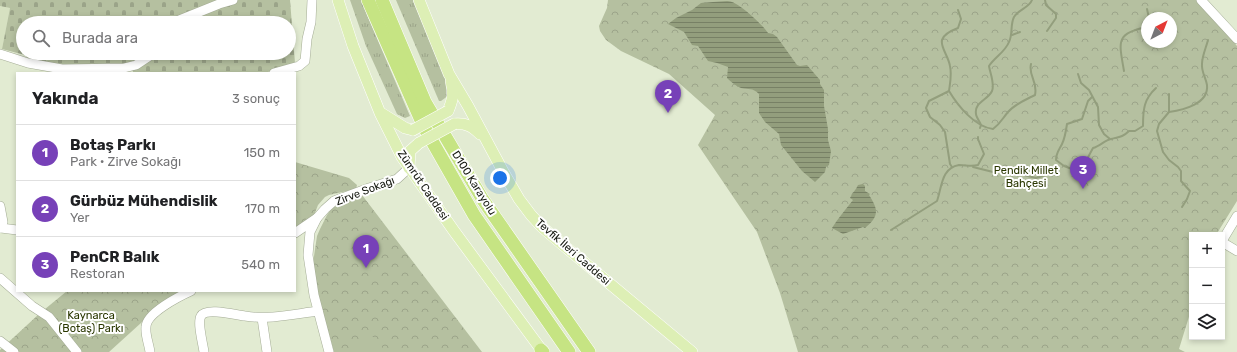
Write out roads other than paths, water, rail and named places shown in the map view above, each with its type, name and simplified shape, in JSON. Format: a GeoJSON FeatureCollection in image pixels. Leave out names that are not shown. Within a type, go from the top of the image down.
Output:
{"type":"FeatureCollection","features":[{"type":"Feature","properties":{"kind":"highway","name":"D100 Karayolu"},"geometry":{"type":"LineString","coordinates":[[368,0],[424,127],[474,216],[569,352]]}},
{"type":"Feature","properties":{"kind":"highway","name":"D100 Karayolu"},"geometry":{"type":"LineString","coordinates":[[382,0],[429,109],[483,200],[589,352]]}},
{"type":"Feature","properties":{"kind":"main road","name":"Zümrüt Caddesi"},"geometry":{"type":"LineString","coordinates":[[338,0],[353,46],[380,113],[409,168],[542,351]]}},
{"type":"Feature","properties":{"kind":"main road","name":"Tevfik İleri Caddesi"},"geometry":{"type":"LineString","coordinates":[[419,0],[449,74],[519,199],[542,227],[692,352]]}},
{"type":"Feature","properties":{"kind":"main road"},"geometry":{"type":"LineString","coordinates":[[380,113],[405,128],[413,130],[448,111],[453,101],[454,92],[449,74]]}},
{"type":"Feature","properties":{"kind":"main road"},"geometry":{"type":"LineString","coordinates":[[409,168],[410,151],[419,143],[454,124],[461,123],[471,126],[485,138]]}},
{"type":"Feature","properties":{"kind":"street"},"geometry":{"type":"LineString","coordinates":[[190,16],[233,0]]}},
{"type":"Feature","properties":{"kind":"street"},"geometry":{"type":"LineString","coordinates":[[278,72],[300,66],[306,62],[306,39],[311,22],[312,0]]}},
{"type":"Feature","properties":{"kind":"street"},"geometry":{"type":"LineString","coordinates":[[1201,0],[1237,39]]}},
{"type":"Feature","properties":{"kind":"street"},"geometry":{"type":"LineString","coordinates":[[0,54],[16,59]]}},
{"type":"Feature","properties":{"kind":"street"},"geometry":{"type":"LineString","coordinates":[[19,60],[62,69],[124,68],[136,65],[144,60]]}},
{"type":"Feature","properties":{"kind":"street","name":"Zirve Sokağı"},"geometry":{"type":"LineString","coordinates":[[329,352],[314,295],[308,254],[310,232],[317,218],[324,209],[334,201],[397,179],[409,168]]}},
{"type":"Feature","properties":{"kind":"street"},"geometry":{"type":"LineString","coordinates":[[0,206],[3,222],[0,228],[16,230]]}},
{"type":"Feature","properties":{"kind":"street"},"geometry":{"type":"LineString","coordinates":[[1225,237],[1237,216]]}},
{"type":"Feature","properties":{"kind":"street"},"geometry":{"type":"LineString","coordinates":[[296,232],[317,218]]}},
{"type":"Feature","properties":{"kind":"street"},"geometry":{"type":"LineString","coordinates":[[1225,244],[1237,251]]}},
{"type":"Feature","properties":{"kind":"street"},"geometry":{"type":"LineString","coordinates":[[0,278],[32,306],[49,317],[76,352]]}},
{"type":"Feature","properties":{"kind":"street"},"geometry":{"type":"LineString","coordinates":[[150,352],[145,326],[148,320],[157,311],[170,302],[189,292]]}},
{"type":"Feature","properties":{"kind":"street"},"geometry":{"type":"LineString","coordinates":[[204,352],[199,321],[205,312],[218,312],[262,318],[318,311]]}},
{"type":"Feature","properties":{"kind":"street"},"geometry":{"type":"LineString","coordinates":[[262,318],[267,352]]}},
{"type":"Feature","properties":{"kind":"street"},"geometry":{"type":"LineString","coordinates":[[0,341],[14,352]]}},
{"type":"Feature","properties":{"kind":"waterway"},"geometry":{"type":"LineString","coordinates":[[980,128],[981,125],[976,115],[976,110],[979,104],[990,94],[993,88],[989,66],[1007,46],[1011,36],[1014,17],[1018,12],[1029,5],[1032,0]]}},
{"type":"Feature","properties":{"kind":"waterway"},"geometry":{"type":"LineString","coordinates":[[1045,0],[1046,5],[1056,14],[1056,18],[1047,31]]}},
{"type":"Feature","properties":{"kind":"waterway"},"geometry":{"type":"LineString","coordinates":[[958,10],[961,19],[958,28],[944,36],[942,45],[951,69],[949,91],[962,109],[974,120],[993,129],[1008,112],[1020,102],[1035,95],[1036,90],[1030,68],[1031,64]]}},
{"type":"Feature","properties":{"kind":"waterway"},"geometry":{"type":"LineString","coordinates":[[1124,71],[1121,53],[1122,40],[1129,32],[1141,28]]}},
{"type":"Feature","properties":{"kind":"waterway"},"geometry":{"type":"LineString","coordinates":[[1012,35],[1020,32]]}},
{"type":"Feature","properties":{"kind":"waterway"},"geometry":{"type":"LineString","coordinates":[[1169,112],[1181,110],[1194,105],[1200,101],[1207,92],[1207,85],[1202,69],[1202,61],[1208,40]]}},
{"type":"Feature","properties":{"kind":"waterway"},"geometry":{"type":"LineString","coordinates":[[1078,74],[1081,83],[1089,90],[1098,107],[1099,125],[1104,134],[1110,139]]}},
{"type":"Feature","properties":{"kind":"waterway"},"geometry":{"type":"LineString","coordinates":[[1092,97],[1088,101],[1082,119],[1067,124],[1064,139],[1056,158],[1056,160],[1064,166],[1080,172],[1093,148],[1109,140],[1123,136],[1129,131],[1135,131],[1143,126],[1145,105],[1149,96],[1156,88]]}},
{"type":"Feature","properties":{"kind":"waterway"},"geometry":{"type":"LineString","coordinates":[[949,91],[929,101],[926,108],[930,117],[940,125],[945,132],[950,164],[952,167]]}},
{"type":"Feature","properties":{"kind":"waterway"},"geometry":{"type":"LineString","coordinates":[[1169,94],[1169,112],[1159,124],[1157,131],[1163,152],[1181,171],[1181,181],[1190,191],[1182,207]]}},
{"type":"Feature","properties":{"kind":"waterway"},"geometry":{"type":"LineString","coordinates":[[891,230],[937,201],[945,174],[953,167],[959,165],[978,165],[984,154],[978,137]]}},
{"type":"Feature","properties":{"kind":"waterway"},"geometry":{"type":"LineString","coordinates":[[973,167],[993,172],[1006,171],[1036,178],[1049,174],[1056,175],[1059,173]]}},
{"type":"Feature","properties":{"kind":"place","name":"Gürbüz Mühendislik"},"geometry":{"type":"Point","coordinates":[668,113]}},
{"type":"Feature","properties":{"kind":"place","name":"PenCR Balık"},"geometry":{"type":"Point","coordinates":[1083,189]}},
{"type":"Feature","properties":{"kind":"place","name":"Botaş Parkı"},"geometry":{"type":"Point","coordinates":[366,268]}},
{"type":"Feature","properties":{"kind":"park label","name":"Pendik Millet Bahçesi"},"geometry":{"type":"Point","coordinates":[1026,176]}},
{"type":"Feature","properties":{"kind":"park label","name":"Kaynarca (Botaş) Parkı"},"geometry":{"type":"Point","coordinates":[91,321]}}]}
